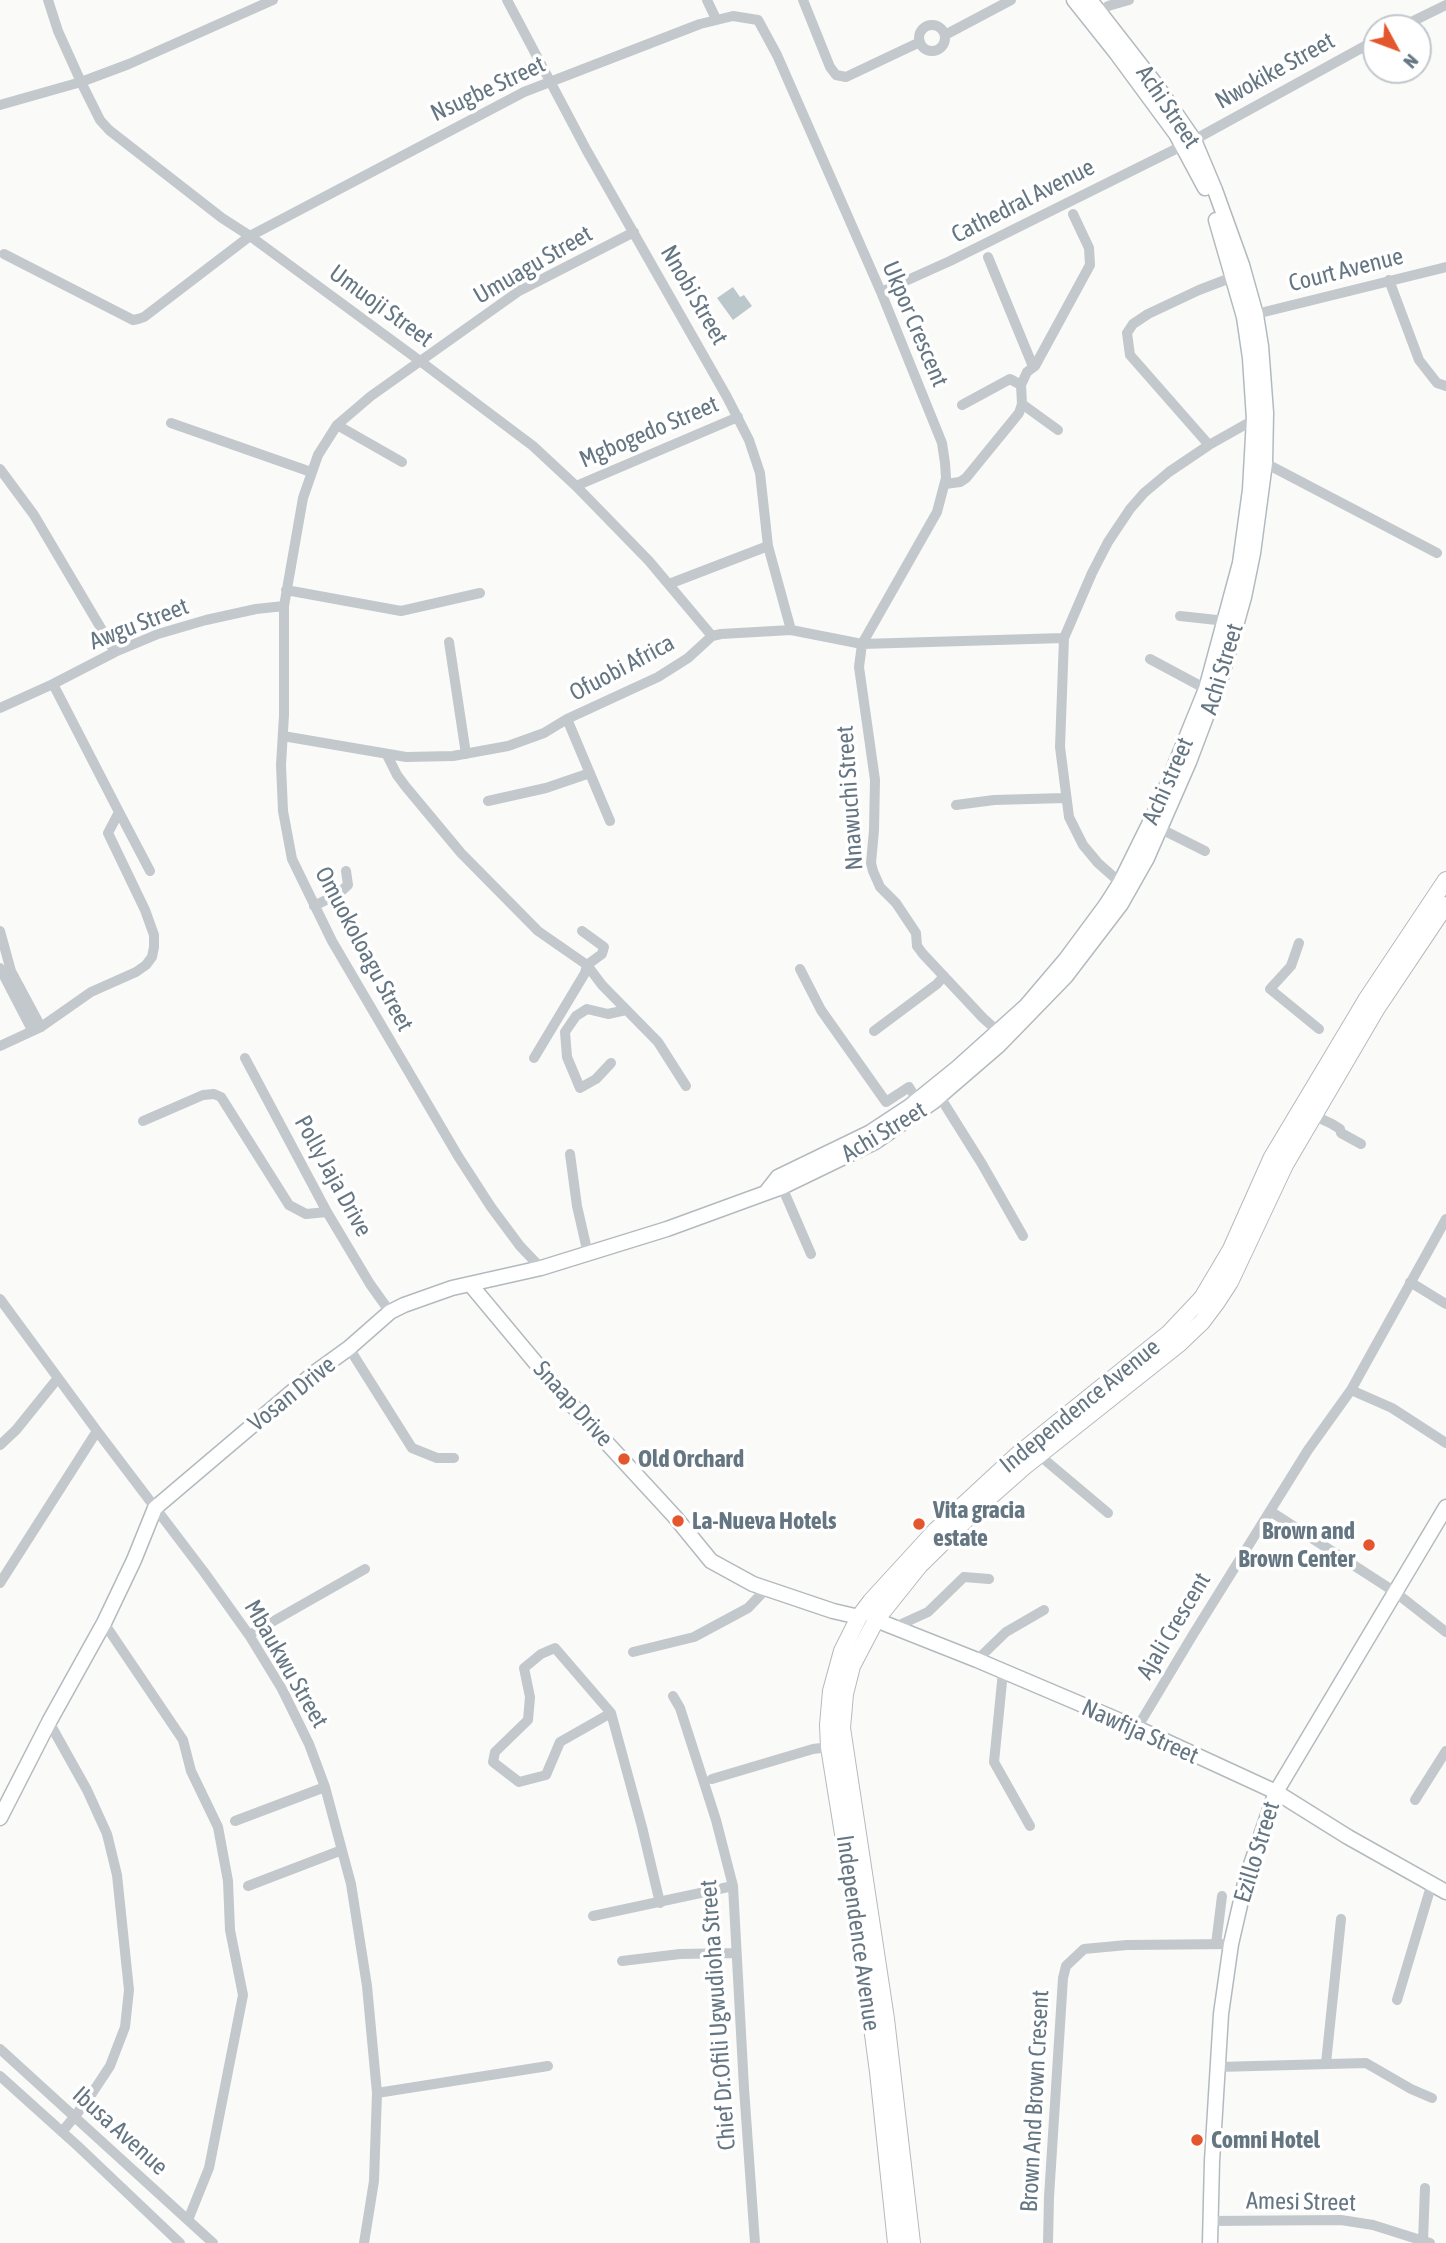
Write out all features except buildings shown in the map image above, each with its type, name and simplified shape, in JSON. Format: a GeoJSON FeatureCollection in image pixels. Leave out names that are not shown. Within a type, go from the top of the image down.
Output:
{"type":"FeatureCollection","features":[{"type":"Feature","properties":{"kind":"main road","name":"Independence Avenue"},"geometry":{"type":"LineString","coordinates":[[912,2243],[886,2019],[842,1728],[845,1694],[852,1666],[876,1620],[920,1565],[1020,1462],[1040,1455],[1196,1317],[1211,1286],[1237,1252],[1278,1161],[1446,880]]}},
{"type":"Feature","properties":{"kind":"main road","name":"Independence Avenue"},"geometry":{"type":"LineString","coordinates":[[1278,1161],[1313,1115],[1372,1004],[1446,905]]}},
{"type":"Feature","properties":{"kind":"main road","name":"Independence Avenue"},"geometry":{"type":"LineString","coordinates":[[896,2243],[878,2071],[829,1747],[831,1690],[842,1651],[859,1617],[936,1530],[1158,1352]]}},
{"type":"Feature","properties":{"kind":"street","name":"Umuoji Street"},"geometry":{"type":"LineString","coordinates":[[48,0],[58,31],[81,82],[100,120],[109,130],[222,218],[533,446],[576,486],[670,584],[712,636]]}},
{"type":"Feature","properties":{"kind":"street"},"geometry":{"type":"LineString","coordinates":[[0,104],[81,82],[129,64],[273,0]]}},
{"type":"Feature","properties":{"kind":"street","name":"Nnobi Street"},"geometry":{"type":"LineString","coordinates":[[507,0],[587,151],[738,417],[760,473],[768,546],[791,630]]}},
{"type":"Feature","properties":{"kind":"street"},"geometry":{"type":"LineString","coordinates":[[707,0],[716,19]]}},
{"type":"Feature","properties":{"kind":"street"},"geometry":{"type":"LineString","coordinates":[[803,0],[830,67],[836,75],[846,77],[920,42]]}},
{"type":"Feature","properties":{"kind":"street"},"geometry":{"type":"LineString","coordinates":[[944,35],[1011,0]]}},
{"type":"Feature","properties":{"kind":"street","name":"Achi street"},"geometry":{"type":"LineString","coordinates":[[1074,0],[1188,142],[1233,277],[1250,316]]}},
{"type":"Feature","properties":{"kind":"street","name":"Achi Street"},"geometry":{"type":"LineString","coordinates":[[767,1191],[782,1187],[874,1142],[940,1097],[1066,975],[1115,914],[1125,887],[1160,828],[1200,736],[1223,672],[1244,597],[1265,463],[1260,416],[1261,346],[1250,316],[1227,221],[1188,142],[1157,86],[1090,0]]}},
{"type":"Feature","properties":{"kind":"street"},"geometry":{"type":"LineString","coordinates":[[1100,13],[1108,6],[1129,0]]}},
{"type":"Feature","properties":{"kind":"street"},"geometry":{"type":"LineString","coordinates":[[1428,14],[1446,5]]}},
{"type":"Feature","properties":{"kind":"street","name":"Nsugbe Street"},"geometry":{"type":"LineString","coordinates":[[5,254],[133,320],[138,319],[250,236],[524,92],[716,19],[733,16],[758,20]]}},
{"type":"Feature","properties":{"kind":"street","name":"Ukpor Crescent"},"geometry":{"type":"LineString","coordinates":[[758,20],[777,55],[881,292],[942,443],[946,463],[945,484],[937,512],[862,644]]}},
{"type":"Feature","properties":{"kind":"street"},"geometry":{"type":"LineString","coordinates":[[928,26],[938,27],[944,35],[943,46],[938,50],[927,51],[919,36],[928,26]]}},
{"type":"Feature","properties":{"kind":"street","name":"Nwokike Street"},"geometry":{"type":"LineString","coordinates":[[1188,142],[1362,48]]}},
{"type":"Feature","properties":{"kind":"street","name":"Cathedral Avenue"},"geometry":{"type":"LineString","coordinates":[[881,292],[950,261],[1188,142]]}},
{"type":"Feature","properties":{"kind":"street"},"geometry":{"type":"LineString","coordinates":[[945,484],[960,482],[966,478],[1018,413],[1021,385],[1027,372],[1035,366],[1090,265],[1089,248],[1073,214]]}},
{"type":"Feature","properties":{"kind":"street","name":"Umuagu Street"},"geometry":{"type":"LineString","coordinates":[[420,361],[519,291],[634,232]]}},
{"type":"Feature","properties":{"kind":"street"},"geometry":{"type":"LineString","coordinates":[[988,257],[1035,366]]}},
{"type":"Feature","properties":{"kind":"street","name":"Court Avenue"},"geometry":{"type":"LineString","coordinates":[[1250,316],[1446,267]]}},
{"type":"Feature","properties":{"kind":"street"},"geometry":{"type":"LineString","coordinates":[[1209,445],[1130,355],[1127,333],[1133,324],[1148,314],[1233,277]]}},
{"type":"Feature","properties":{"kind":"street"},"geometry":{"type":"LineString","coordinates":[[1389,280],[1419,360],[1437,383],[1446,386]]}},
{"type":"Feature","properties":{"kind":"street"},"geometry":{"type":"LineString","coordinates":[[284,606],[303,498],[310,472],[326,441],[352,410],[420,361]]}},
{"type":"Feature","properties":{"kind":"street"},"geometry":{"type":"LineString","coordinates":[[962,405],[1010,379],[1021,385]]}},
{"type":"Feature","properties":{"kind":"street"},"geometry":{"type":"LineString","coordinates":[[1021,404],[1058,429]]}},
{"type":"Feature","properties":{"kind":"street"},"geometry":{"type":"LineString","coordinates":[[1125,887],[1098,863],[1076,835],[1069,817],[1060,747],[1064,638],[1092,573],[1130,509],[1169,472],[1260,416]]}},
{"type":"Feature","properties":{"kind":"street","name":"Achi street"},"geometry":{"type":"LineString","coordinates":[[1125,887],[1206,690],[1226,621],[1245,533],[1260,416]]}},
{"type":"Feature","properties":{"kind":"street","name":"Mgbogedo Street"},"geometry":{"type":"LineString","coordinates":[[576,486],[738,417]]}},
{"type":"Feature","properties":{"kind":"street"},"geometry":{"type":"LineString","coordinates":[[171,423],[310,472]]}},
{"type":"Feature","properties":{"kind":"street"},"geometry":{"type":"LineString","coordinates":[[337,425],[402,462]]}},
{"type":"Feature","properties":{"kind":"street"},"geometry":{"type":"LineString","coordinates":[[1265,463],[1437,553]]}},
{"type":"Feature","properties":{"kind":"street"},"geometry":{"type":"LineString","coordinates":[[0,469],[34,514],[115,652]]}},
{"type":"Feature","properties":{"kind":"street"},"geometry":{"type":"LineString","coordinates":[[670,584],[768,546]]}},
{"type":"Feature","properties":{"kind":"street"},"geometry":{"type":"LineString","coordinates":[[286,590],[401,611],[480,593]]}},
{"type":"Feature","properties":{"kind":"street","name":"Awgu Street"},"geometry":{"type":"LineString","coordinates":[[0,708],[115,652],[181,627],[256,609],[284,606]]}},
{"type":"Feature","properties":{"kind":"street","name":"Omuokoloagu Street"},"geometry":{"type":"LineString","coordinates":[[284,606],[281,765],[283,811],[292,859],[338,951],[457,1156],[491,1207],[541,1268]]}},
{"type":"Feature","properties":{"kind":"street"},"geometry":{"type":"LineString","coordinates":[[1180,616],[1226,621]]}},
{"type":"Feature","properties":{"kind":"street"},"geometry":{"type":"LineString","coordinates":[[712,636],[791,630],[862,644],[1064,638]]}},
{"type":"Feature","properties":{"kind":"street","name":"Ofuobi Africa"},"geometry":{"type":"LineString","coordinates":[[283,736],[387,755],[438,758],[521,742],[665,673],[688,658],[712,636]]}},
{"type":"Feature","properties":{"kind":"street"},"geometry":{"type":"LineString","coordinates":[[449,642],[467,754]]}},
{"type":"Feature","properties":{"kind":"street","name":"Nnawuchi Street"},"geometry":{"type":"LineString","coordinates":[[862,644],[859,667],[876,794],[871,863],[873,870],[880,887],[896,903],[916,933],[918,946],[923,954],[1002,1035]]}},
{"type":"Feature","properties":{"kind":"street"},"geometry":{"type":"LineString","coordinates":[[1150,659],[1206,690]]}},
{"type":"Feature","properties":{"kind":"street"},"geometry":{"type":"LineString","coordinates":[[53,684],[150,871]]}},
{"type":"Feature","properties":{"kind":"street"},"geometry":{"type":"LineString","coordinates":[[567,719],[610,821]]}},
{"type":"Feature","properties":{"kind":"street"},"geometry":{"type":"LineString","coordinates":[[387,755],[397,775],[461,853],[538,931],[587,965],[658,1042],[686,1086]]}},
{"type":"Feature","properties":{"kind":"street"},"geometry":{"type":"LineString","coordinates":[[488,802],[546,788],[590,772]]}},
{"type":"Feature","properties":{"kind":"street"},"geometry":{"type":"LineString","coordinates":[[956,805],[994,800],[1065,798]]}},
{"type":"Feature","properties":{"kind":"street"},"geometry":{"type":"LineString","coordinates":[[0,1046],[36,1028],[91,992],[136,972],[152,957],[154,935],[150,923],[108,833],[119,812]]}},
{"type":"Feature","properties":{"kind":"street"},"geometry":{"type":"LineString","coordinates":[[1160,828],[1205,850]]}},
{"type":"Feature","properties":{"kind":"street"},"geometry":{"type":"LineString","coordinates":[[314,906],[338,894],[348,885],[346,871]]}},
{"type":"Feature","properties":{"kind":"street"},"geometry":{"type":"LineString","coordinates":[[0,931],[11,971],[36,1028]]}},
{"type":"Feature","properties":{"kind":"street"},"geometry":{"type":"LineString","coordinates":[[534,1058],[585,973],[587,965],[601,954],[604,947],[582,931]]}},
{"type":"Feature","properties":{"kind":"street"},"geometry":{"type":"LineString","coordinates":[[1299,943],[1291,966],[1270,989],[1319,1029]]}},
{"type":"Feature","properties":{"kind":"street"},"geometry":{"type":"LineString","coordinates":[[0,968],[36,1028]]}},
{"type":"Feature","properties":{"kind":"street"},"geometry":{"type":"LineString","coordinates":[[800,969],[821,1010],[887,1102],[909,1087],[917,1100]]}},
{"type":"Feature","properties":{"kind":"street"},"geometry":{"type":"LineString","coordinates":[[874,1031],[944,976]]}},
{"type":"Feature","properties":{"kind":"street"},"geometry":{"type":"LineString","coordinates":[[611,1063],[596,1079],[580,1088],[567,1057],[565,1032],[576,1016],[587,1009],[608,1014],[626,1010]]}},
{"type":"Feature","properties":{"kind":"street","name":"Achi street"},"geometry":{"type":"LineString","coordinates":[[767,1191],[778,1177],[869,1133],[1002,1035]]}},
{"type":"Feature","properties":{"kind":"street","name":"Polly Jaja Drive"},"geometry":{"type":"LineString","coordinates":[[245,1058],[327,1212],[390,1312]]}},
{"type":"Feature","properties":{"kind":"street"},"geometry":{"type":"LineString","coordinates":[[143,1121],[203,1095],[214,1094],[221,1097],[289,1205],[306,1214],[327,1212]]}},
{"type":"Feature","properties":{"kind":"street"},"geometry":{"type":"LineString","coordinates":[[940,1097],[1023,1236]]}},
{"type":"Feature","properties":{"kind":"street"},"geometry":{"type":"LineString","coordinates":[[1313,1115],[1332,1124],[1340,1129],[1341,1133],[1361,1144]]}},
{"type":"Feature","properties":{"kind":"street"},"geometry":{"type":"LineString","coordinates":[[570,1154],[588,1254]]}},
{"type":"Feature","properties":{"kind":"street"},"geometry":{"type":"LineString","coordinates":[[782,1187],[811,1254]]}},
{"type":"Feature","properties":{"kind":"street","name":"Vosan Drive"},"geometry":{"type":"LineString","coordinates":[[0,1818],[104,1623],[155,1508],[313,1374],[349,1348],[390,1312],[404,1305],[470,1284],[588,1254],[667,1229],[767,1191]]}},
{"type":"Feature","properties":{"kind":"street","name":"Ajali Crescent"},"geometry":{"type":"LineString","coordinates":[[1137,1728],[1308,1450],[1351,1390],[1446,1219]]}},
{"type":"Feature","properties":{"kind":"street"},"geometry":{"type":"LineString","coordinates":[[1410,1282],[1446,1304]]}},
{"type":"Feature","properties":{"kind":"street","name":"Snaap Drive"},"geometry":{"type":"LineString","coordinates":[[470,1284],[560,1392],[676,1517],[711,1561],[734,1575],[795,1599],[859,1617]]}},
{"type":"Feature","properties":{"kind":"street","name":"Mbaukwu Street"},"geometry":{"type":"LineString","coordinates":[[0,1299],[249,1635],[289,1702],[309,1744],[325,1787],[351,1884],[367,1986],[377,2093],[374,2181],[364,2243]]}},
{"type":"Feature","properties":{"kind":"street"},"geometry":{"type":"LineString","coordinates":[[349,1348],[412,1448],[437,1458],[454,1458]]}},
{"type":"Feature","properties":{"kind":"street"},"geometry":{"type":"LineString","coordinates":[[0,1445],[16,1430],[58,1378]]}},
{"type":"Feature","properties":{"kind":"street"},"geometry":{"type":"LineString","coordinates":[[1351,1390],[1392,1408],[1446,1443]]}},
{"type":"Feature","properties":{"kind":"street"},"geometry":{"type":"LineString","coordinates":[[0,1583],[97,1431]]}},
{"type":"Feature","properties":{"kind":"street"},"geometry":{"type":"LineString","coordinates":[[1040,1455],[1108,1513]]}},
{"type":"Feature","properties":{"kind":"street","name":"Ezillo Street"},"geometry":{"type":"LineString","coordinates":[[1210,2243],[1221,2014],[1231,1944],[1245,1879],[1276,1792],[1446,1507]]}},
{"type":"Feature","properties":{"kind":"street"},"geometry":{"type":"LineString","coordinates":[[1270,1511],[1395,1592],[1446,1632]]}},
{"type":"Feature","properties":{"kind":"street"},"geometry":{"type":"LineString","coordinates":[[249,1635],[365,1569]]}},
{"type":"Feature","properties":{"kind":"street"},"geometry":{"type":"LineString","coordinates":[[895,1627],[928,1612],[964,1577],[989,1579]]}},
{"type":"Feature","properties":{"kind":"street"},"geometry":{"type":"LineString","coordinates":[[633,1652],[694,1637],[748,1608],[767,1588]]}},
{"type":"Feature","properties":{"kind":"street"},"geometry":{"type":"LineString","coordinates":[[977,1660],[1006,1632],[1044,1611]]}},
{"type":"Feature","properties":{"kind":"street"},"geometry":{"type":"LineString","coordinates":[[859,1617],[876,1620]]}},
{"type":"Feature","properties":{"kind":"street","name":"Nawfija Street"},"geometry":{"type":"LineString","coordinates":[[876,1620],[1137,1728],[1276,1792],[1348,1837],[1446,1892]]}},
{"type":"Feature","properties":{"kind":"street"},"geometry":{"type":"LineString","coordinates":[[104,1623],[183,1740],[191,1771],[218,1827],[228,1881],[230,1930],[243,1995],[209,2168],[188,2220]]}},
{"type":"Feature","properties":{"kind":"street"},"geometry":{"type":"LineString","coordinates":[[611,1713],[560,1742],[546,1775],[519,1782],[493,1762],[495,1752],[528,1720],[530,1697],[524,1668],[541,1654],[555,1648],[611,1713],[660,1903]]}},
{"type":"Feature","properties":{"kind":"street"},"geometry":{"type":"LineString","coordinates":[[1003,1672],[999,1692],[995,1764],[1030,1826]]}},
{"type":"Feature","properties":{"kind":"street","name":"Chief Dr.Ofili Ugwudioha Street"},"geometry":{"type":"LineString","coordinates":[[673,1696],[680,1708],[716,1820],[733,1886],[755,2243]]}},
{"type":"Feature","properties":{"kind":"street"},"geometry":{"type":"LineString","coordinates":[[49,1722],[87,1790],[107,1834],[117,1875],[129,1990],[129,2006],[110,2066],[75,2118],[62,2132]]}},
{"type":"Feature","properties":{"kind":"street"},"geometry":{"type":"LineString","coordinates":[[712,1779],[813,1749],[829,1747]]}},
{"type":"Feature","properties":{"kind":"street"},"geometry":{"type":"LineString","coordinates":[[1415,1800],[1446,1751]]}},
{"type":"Feature","properties":{"kind":"street"},"geometry":{"type":"LineString","coordinates":[[234,1821],[325,1787]]}},
{"type":"Feature","properties":{"kind":"street"},"geometry":{"type":"LineString","coordinates":[[248,1886],[342,1850]]}},
{"type":"Feature","properties":{"kind":"street"},"geometry":{"type":"LineString","coordinates":[[1397,2000],[1432,1883]]}},
{"type":"Feature","properties":{"kind":"street"},"geometry":{"type":"LineString","coordinates":[[593,1916],[733,1886]]}},
{"type":"Feature","properties":{"kind":"street"},"geometry":{"type":"LineString","coordinates":[[1216,1944],[1222,1896]]}},
{"type":"Feature","properties":{"kind":"street"},"geometry":{"type":"LineString","coordinates":[[1326,2063],[1341,1919]]}},
{"type":"Feature","properties":{"kind":"street","name":"Brown And Brown Cresent"},"geometry":{"type":"LineString","coordinates":[[1048,2243],[1063,1978],[1066,1966],[1084,1949],[1127,1945],[1231,1944]]}},
{"type":"Feature","properties":{"kind":"street"},"geometry":{"type":"LineString","coordinates":[[622,1961],[680,1954],[736,1953]]}},
{"type":"Feature","properties":{"kind":"street","name":"Ibusa Avenue"},"geometry":{"type":"LineString","coordinates":[[0,2049],[213,2243]]}},
{"type":"Feature","properties":{"kind":"street"},"geometry":{"type":"LineString","coordinates":[[1218,2067],[1366,2063],[1432,2098]]}},
{"type":"Feature","properties":{"kind":"street"},"geometry":{"type":"LineString","coordinates":[[377,2093],[548,2066]]}},
{"type":"Feature","properties":{"kind":"street","name":"Ibusa Avenue"},"geometry":{"type":"LineString","coordinates":[[0,2076],[180,2243]]}},
{"type":"Feature","properties":{"kind":"street"},"geometry":{"type":"LineString","coordinates":[[1425,2188],[1427,2242]]}},
{"type":"Feature","properties":{"kind":"street","name":"Amesi Street"},"geometry":{"type":"LineString","coordinates":[[1210,2221],[1341,2220],[1373,2225],[1395,2237],[1427,2242]]}},
{"type":"Feature","properties":{"kind":"shaded area"},"geometry":{"type":"Polygon","coordinates":[[[733,287],[740,297],[744,295],[752,306],[733,320],[717,298],[733,287]]]}},
{"type":"Feature","properties":{"kind":"place","name":"Old Orchard"},"geometry":{"type":"Point","coordinates":[624,1459]}},
{"type":"Feature","properties":{"kind":"place","name":"La-Nueva Hotels"},"geometry":{"type":"Point","coordinates":[678,1521]}},
{"type":"Feature","properties":{"kind":"place","name":"Vita gracia estate"},"geometry":{"type":"Point","coordinates":[919,1524]}},
{"type":"Feature","properties":{"kind":"place","name":"Brown and Brown Center"},"geometry":{"type":"Point","coordinates":[1369,1545]}},
{"type":"Feature","properties":{"kind":"place","name":"Comni Hotel"},"geometry":{"type":"Point","coordinates":[1197,2140]}}]}
